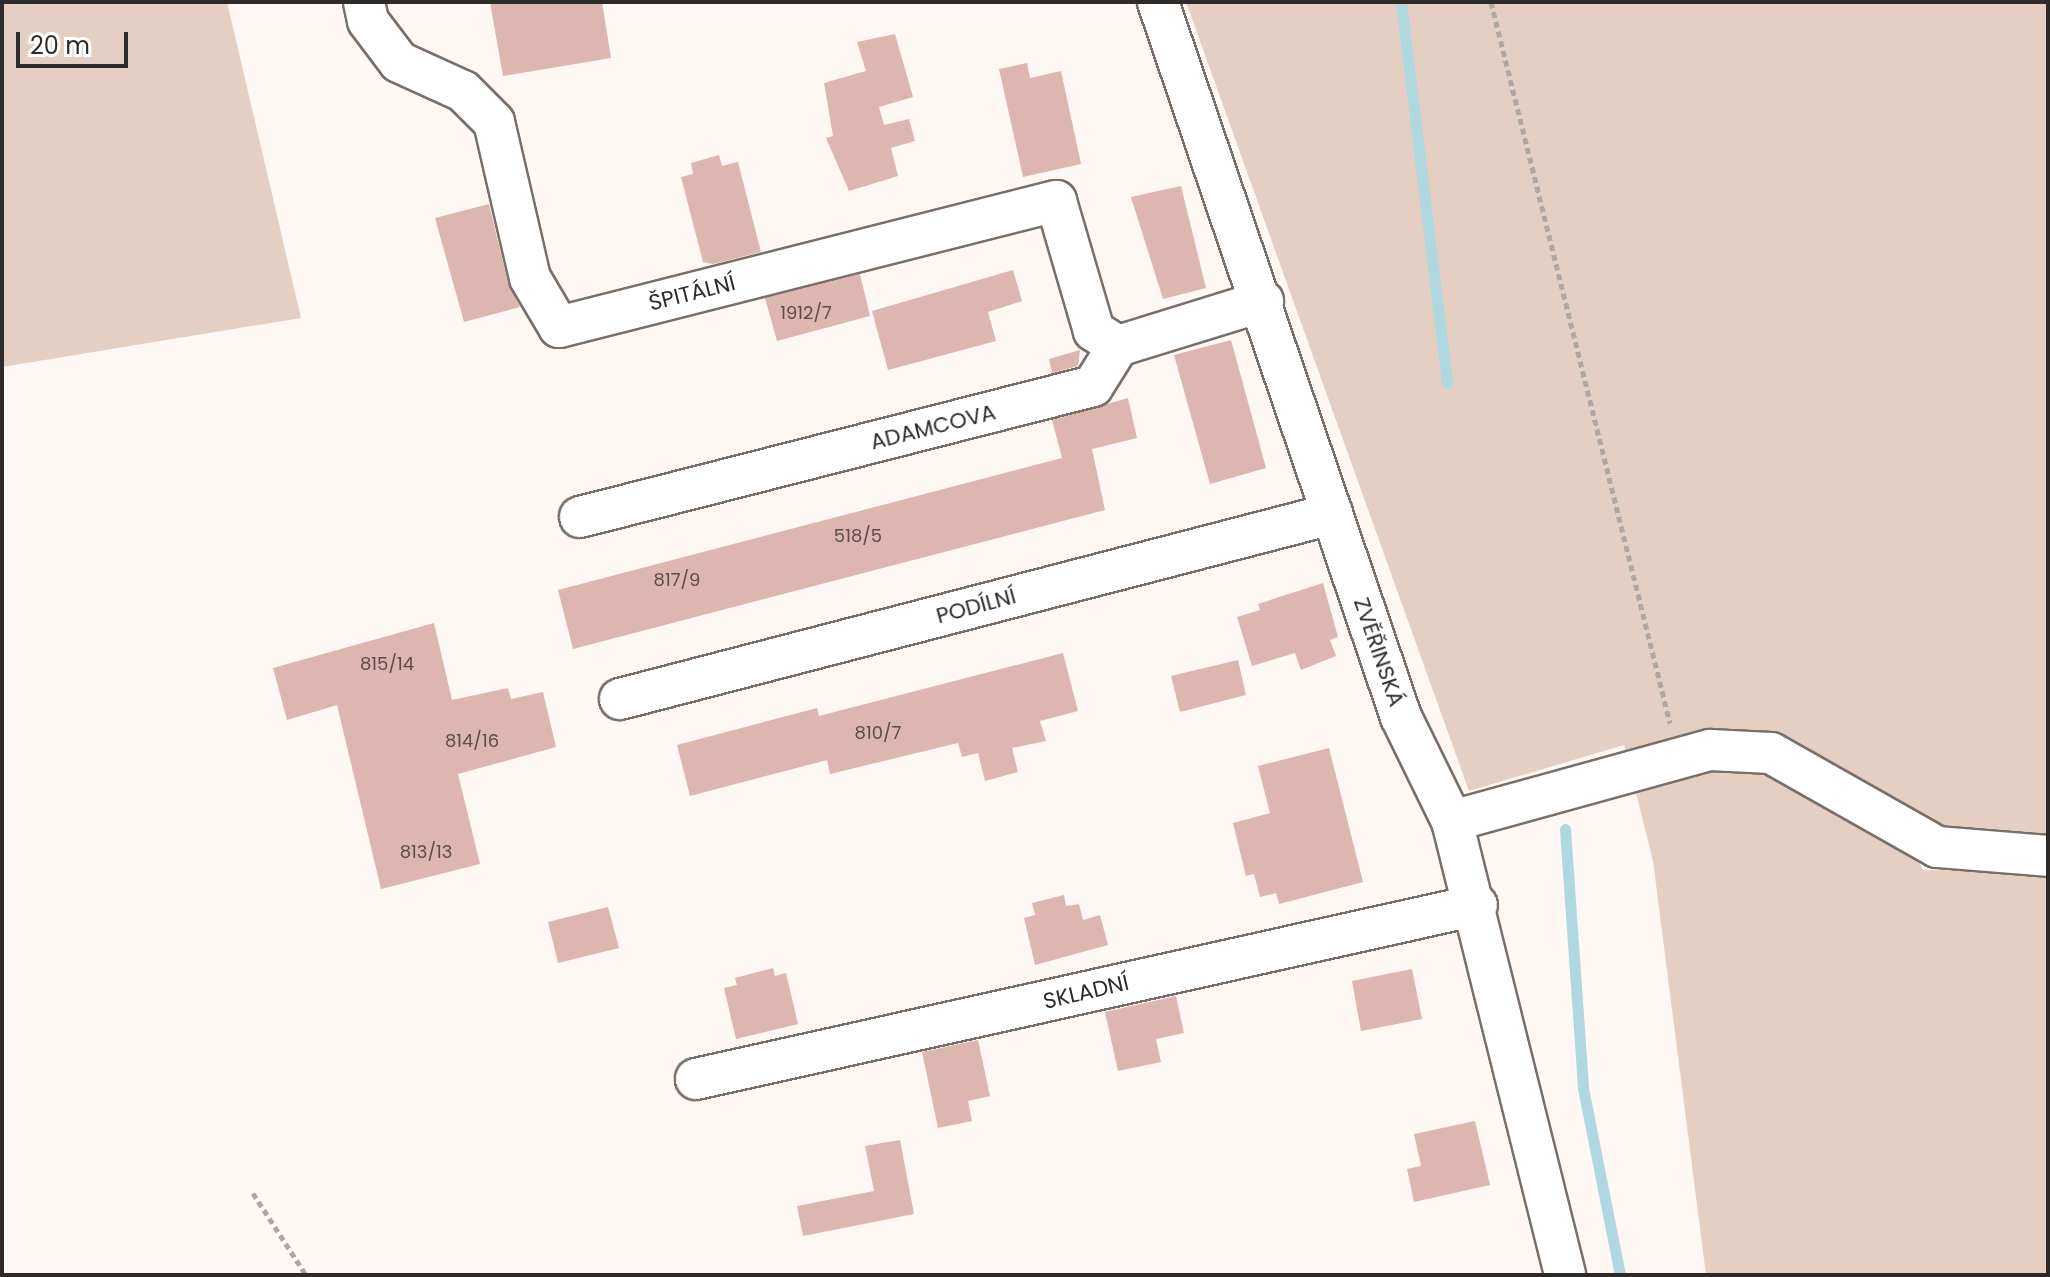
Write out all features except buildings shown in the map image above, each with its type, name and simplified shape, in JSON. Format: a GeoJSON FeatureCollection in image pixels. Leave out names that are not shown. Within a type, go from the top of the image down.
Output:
{"type":"FeatureCollection","features":[{"type":"Feature","properties":{"kind":"street","name":"ŠPITÁLNÍ"},"geometry":{"type":"LineString","coordinates":[[364,2],[368,21],[399,62],[463,91],[494,122],[530,278],[559,327],[1056,201],[1094,331],[1118,346]]}},
{"type":"Feature","properties":{"kind":"street","name":"ZVĚŘINSKÁ"},"geometry":{"type":"LineString","coordinates":[[1164,17],[1263,301],[1401,717],[1452,821],[1477,905],[1565,1275]]}},
{"type":"Feature","properties":{"kind":"street"},"geometry":{"type":"LineString","coordinates":[[1118,346],[1263,301]]}},
{"type":"Feature","properties":{"kind":"street","name":"ADAMCOVA"},"geometry":{"type":"LineString","coordinates":[[580,517],[1093,386],[1118,346]]}},
{"type":"Feature","properties":{"kind":"street","name":"PODÍLNÍ"},"geometry":{"type":"LineString","coordinates":[[620,699],[1332,514]]}},
{"type":"Feature","properties":{"kind":"street"},"geometry":{"type":"LineString","coordinates":[[1452,821],[1710,750],[1771,753],[1937,847],[2048,856]]}},
{"type":"Feature","properties":{"kind":"street","name":"SKLADNÍ"},"geometry":{"type":"LineString","coordinates":[[696,1079],[1477,905]]}},
{"type":"Feature","properties":{"kind":"path"},"geometry":{"type":"LineString","coordinates":[[1491,2],[1679,759]]}},
{"type":"Feature","properties":{"kind":"path"},"geometry":{"type":"LineString","coordinates":[[253,1193],[306,1275]]}},
{"type":"Feature","properties":{"kind":"shaded area"},"geometry":{"type":"Polygon","coordinates":[[[2,2],[227,2],[301,318],[2,367],[2,2]]]}},
{"type":"Feature","properties":{"kind":"shaded area"},"geometry":{"type":"Polygon","coordinates":[[[1186,2],[2048,2],[2048,836],[1932,831],[1884,793],[1923,870],[2048,871],[2048,1275],[1706,1275],[1653,861],[1624,745],[1469,791],[1186,2]]]}},
{"type":"Feature","properties":{"kind":"waterway"},"geometry":{"type":"LineString","coordinates":[[1401,2],[1447,383]]}},
{"type":"Feature","properties":{"kind":"waterway"},"geometry":{"type":"LineString","coordinates":[[1565,829],[1583,1088],[1620,1275]]}}]}
